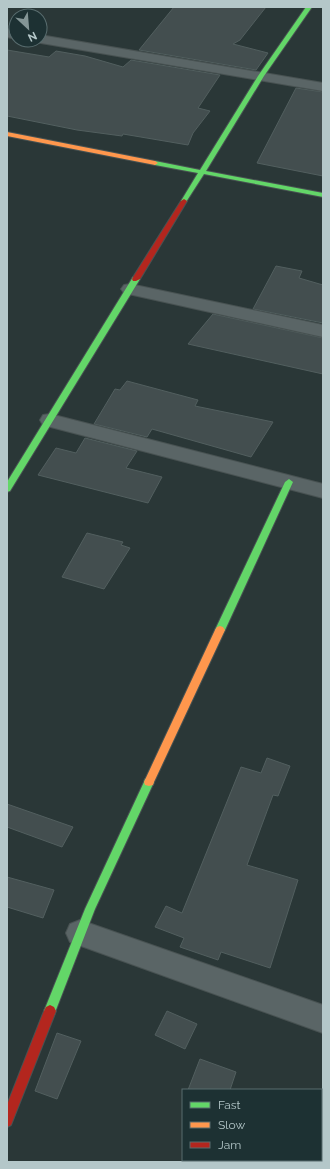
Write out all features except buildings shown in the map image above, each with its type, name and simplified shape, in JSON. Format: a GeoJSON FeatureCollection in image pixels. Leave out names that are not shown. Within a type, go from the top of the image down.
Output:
{"type":"FeatureCollection","features":[{"type":"Feature","properties":{"kind":"street"},"geometry":{"type":"LineString","coordinates":[[7,489],[261,76],[309,7]]}},
{"type":"Feature","properties":{"kind":"street"},"geometry":{"type":"LineString","coordinates":[[48,40],[323,87]]}},
{"type":"Feature","properties":{"kind":"street"},"geometry":{"type":"LineString","coordinates":[[7,134],[323,195]]}},
{"type":"Feature","properties":{"kind":"street"},"geometry":{"type":"LineString","coordinates":[[130,289],[323,331]]}},
{"type":"Feature","properties":{"kind":"street"},"geometry":{"type":"LineString","coordinates":[[50,420],[323,491]]}},
{"type":"Feature","properties":{"kind":"street"},"geometry":{"type":"LineString","coordinates":[[7,1121],[90,909],[289,482]]}},
{"type":"Feature","properties":{"kind":"street"},"geometry":{"type":"LineString","coordinates":[[80,933],[323,1019]]}},
{"type":"Feature","properties":{"kind":"traffic: fast"},"geometry":{"type":"LineString","coordinates":[[184,201],[261,76],[309,7]]}},
{"type":"Feature","properties":{"kind":"traffic: fast"},"geometry":{"type":"LineString","coordinates":[[155,163],[323,195]]}},
{"type":"Feature","properties":{"kind":"traffic: fast"},"geometry":{"type":"LineString","coordinates":[[7,489],[136,279]]}},
{"type":"Feature","properties":{"kind":"traffic: fast"},"geometry":{"type":"LineString","coordinates":[[220,630],[289,482]]}},
{"type":"Feature","properties":{"kind":"traffic: fast"},"geometry":{"type":"LineString","coordinates":[[50,1011],[90,909],[149,782]]}},
{"type":"Feature","properties":{"kind":"traffic: slow"},"geometry":{"type":"LineString","coordinates":[[7,134],[155,163]]}},
{"type":"Feature","properties":{"kind":"traffic: slow"},"geometry":{"type":"LineString","coordinates":[[149,782],[220,630]]}},
{"type":"Feature","properties":{"kind":"traffic: jam"},"geometry":{"type":"LineString","coordinates":[[136,279],[184,201]]}},
{"type":"Feature","properties":{"kind":"traffic: jam"},"geometry":{"type":"LineString","coordinates":[[7,1121],[50,1011]]}}]}
